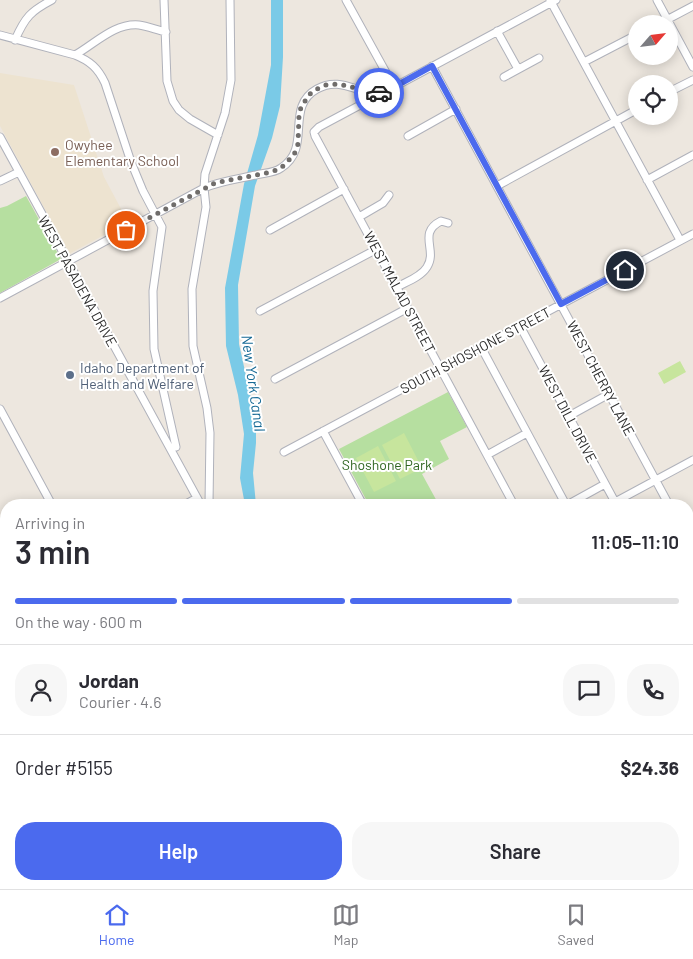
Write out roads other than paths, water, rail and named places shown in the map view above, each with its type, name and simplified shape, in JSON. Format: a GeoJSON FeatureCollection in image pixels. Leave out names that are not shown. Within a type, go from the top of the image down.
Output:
{"type":"FeatureCollection","features":[{"type":"Feature","properties":{"kind":"street"},"geometry":{"type":"LineString","coordinates":[[15,40],[27,16],[38,7],[52,0]]}},
{"type":"Feature","properties":{"kind":"street"},"geometry":{"type":"LineString","coordinates":[[164,0],[168,90],[179,110],[190,119],[218,135]]}},
{"type":"Feature","properties":{"kind":"street"},"geometry":{"type":"LineString","coordinates":[[209,499],[210,433],[207,408],[193,346],[192,289],[206,207],[205,174],[225,113],[231,80],[230,0]]}},
{"type":"Feature","properties":{"kind":"street"},"geometry":{"type":"LineString","coordinates":[[346,0],[394,87]]}},
{"type":"Feature","properties":{"kind":"street"},"geometry":{"type":"LineString","coordinates":[[657,0],[665,15]]}},
{"type":"Feature","properties":{"kind":"street"},"geometry":{"type":"LineString","coordinates":[[0,298],[204,188],[220,182],[281,168],[294,155],[298,144],[301,107],[310,94],[326,85],[338,84],[379,93],[394,87],[552,1],[680,240]]}},
{"type":"Feature","properties":{"kind":"street"},"geometry":{"type":"LineString","coordinates":[[675,15],[693,6]]}},
{"type":"Feature","properties":{"kind":"street"},"geometry":{"type":"LineString","coordinates":[[75,55],[110,32],[128,25],[166,32]]}},
{"type":"Feature","properties":{"kind":"street"},"geometry":{"type":"LineString","coordinates":[[497,31],[518,69]]}},
{"type":"Feature","properties":{"kind":"street"},"geometry":{"type":"LineString","coordinates":[[0,35],[85,59],[101,73],[106,84],[131,162],[143,191],[162,227],[153,291],[154,349],[176,447]]}},
{"type":"Feature","properties":{"kind":"street"},"geometry":{"type":"LineString","coordinates":[[584,62],[628,39]]}},
{"type":"Feature","properties":{"kind":"street"},"geometry":{"type":"LineString","coordinates":[[678,39],[693,67]]}},
{"type":"Feature","properties":{"kind":"street"},"geometry":{"type":"LineString","coordinates":[[504,77],[539,58]]}},
{"type":"Feature","properties":{"kind":"street","name":"WEST CHERRY LANE"},"geometry":{"type":"LineString","coordinates":[[432,66],[666,499]]}},
{"type":"Feature","properties":{"kind":"street"},"geometry":{"type":"LineString","coordinates":[[678,88],[693,80]]}},
{"type":"Feature","properties":{"kind":"street","name":"WEST MALAD STREET"},"geometry":{"type":"LineString","coordinates":[[367,91],[366,99],[362,104],[319,126],[314,132],[315,136],[511,499]]}},
{"type":"Feature","properties":{"kind":"street"},"geometry":{"type":"LineString","coordinates":[[408,136],[456,109]]}},
{"type":"Feature","properties":{"kind":"street"},"geometry":{"type":"LineString","coordinates":[[497,186],[628,114]]}},
{"type":"Feature","properties":{"kind":"street","name":"WEST PASADENA DRIVE"},"geometry":{"type":"LineString","coordinates":[[0,136],[197,499]]}},
{"type":"Feature","properties":{"kind":"street"},"geometry":{"type":"LineString","coordinates":[[648,180],[693,155]]}},
{"type":"Feature","properties":{"kind":"street"},"geometry":{"type":"LineString","coordinates":[[0,181],[19,172]]}},
{"type":"Feature","properties":{"kind":"street"},"geometry":{"type":"LineString","coordinates":[[270,230],[344,189]]}},
{"type":"Feature","properties":{"kind":"street"},"geometry":{"type":"LineString","coordinates":[[359,216],[383,203],[389,195]]}},
{"type":"Feature","properties":{"kind":"street"},"geometry":{"type":"LineString","coordinates":[[397,287],[425,270],[430,258],[429,232],[435,224],[441,221],[448,223]]}},
{"type":"Feature","properties":{"kind":"street","name":"SOUTH SHOSHONE STREET"},"geometry":{"type":"LineString","coordinates":[[284,452],[693,234]]}},
{"type":"Feature","properties":{"kind":"street"},"geometry":{"type":"LineString","coordinates":[[260,311],[377,249]]}},
{"type":"Feature","properties":{"kind":"street"},"geometry":{"type":"LineString","coordinates":[[275,379],[408,308]]}},
{"type":"Feature","properties":{"kind":"street","name":"WEST DILL DRIVE"},"geometry":{"type":"LineString","coordinates":[[520,326],[614,499]]}},
{"type":"Feature","properties":{"kind":"street"},"geometry":{"type":"LineString","coordinates":[[481,347],[563,499]]}},
{"type":"Feature","properties":{"kind":"street"},"geometry":{"type":"LineString","coordinates":[[569,416],[610,394]]}},
{"type":"Feature","properties":{"kind":"street"},"geometry":{"type":"LineString","coordinates":[[0,409],[49,499]]}},
{"type":"Feature","properties":{"kind":"street"},"geometry":{"type":"LineString","coordinates":[[323,431],[360,499]]}},
{"type":"Feature","properties":{"kind":"street"},"geometry":{"type":"LineString","coordinates":[[487,455],[527,433]]}},
{"type":"Feature","properties":{"kind":"street"},"geometry":{"type":"LineString","coordinates":[[656,480],[693,460]]}},
{"type":"Feature","properties":{"kind":"street","name":"WEST DILL DRIVE"},"geometry":{"type":"LineString","coordinates":[[621,499],[656,480]]}},
{"type":"Feature","properties":{"kind":"street"},"geometry":{"type":"LineString","coordinates":[[577,499],[606,484]]}},
{"type":"Feature","properties":{"kind":"water"},"geometry":{"type":"Polygon","coordinates":[[[271,0],[283,0],[283,57],[280,106],[272,138],[255,186],[238,285],[239,344],[256,421],[253,473],[255,499],[244,499],[240,478],[244,434],[238,395],[226,346],[225,288],[244,184],[258,135],[271,65],[271,0]]]}},
{"type":"Feature","properties":{"kind":"place","name":"Owyhee Elementary School"},"geometry":{"type":"Point","coordinates":[55,152]}},
{"type":"Feature","properties":{"kind":"place","name":"Idaho Department of Health and Welfare"},"geometry":{"type":"Point","coordinates":[70,375]}},
{"type":"Feature","properties":{"kind":"water label","name":"New York Canal"},"geometry":{"type":"Point","coordinates":[254,383]}},
{"type":"Feature","properties":{"kind":"park label","name":"Shoshone Park"},"geometry":{"type":"Point","coordinates":[387,464]}}]}
